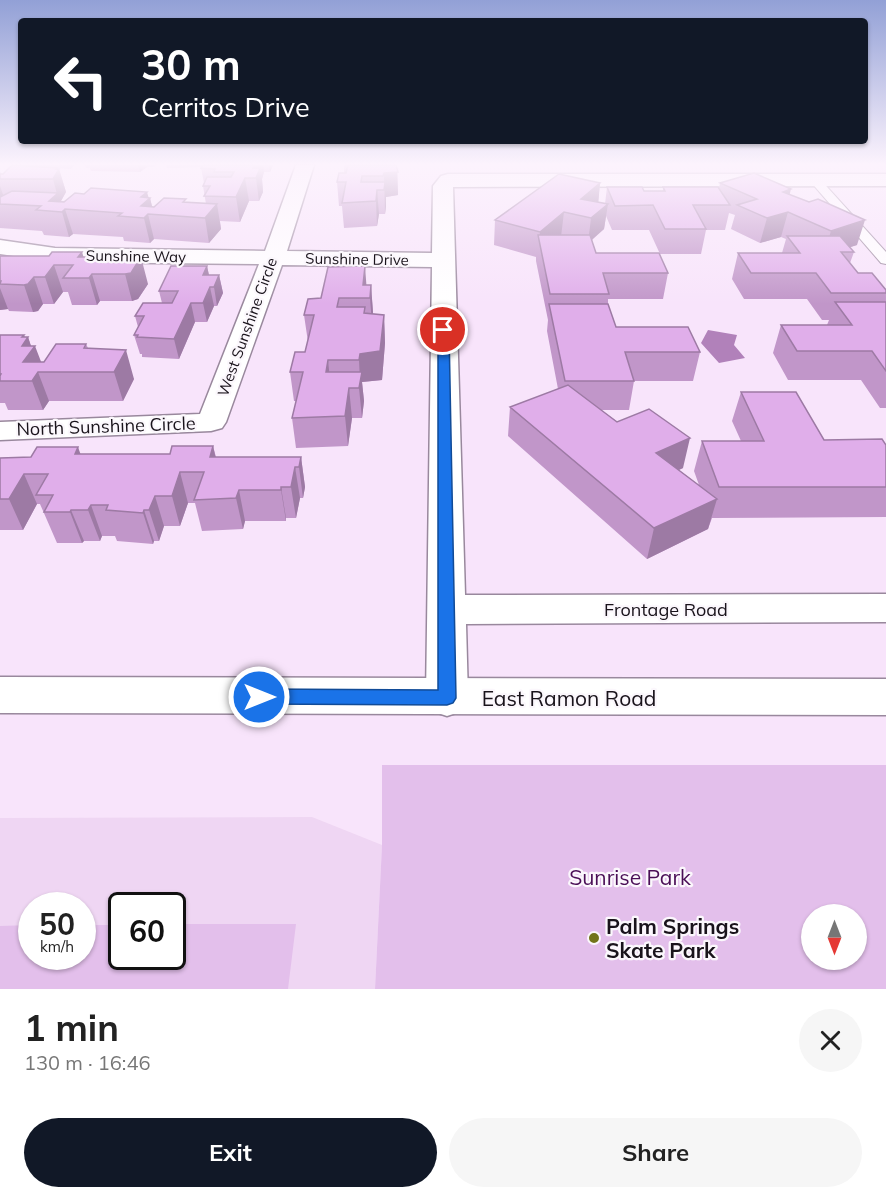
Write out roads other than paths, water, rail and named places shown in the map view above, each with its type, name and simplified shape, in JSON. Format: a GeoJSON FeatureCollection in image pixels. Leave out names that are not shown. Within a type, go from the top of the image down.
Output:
{"type":"FeatureCollection","features":[{"type":"Feature","properties":{"kind":"street","name":"West Sunshine Circle"},"geometry":{"type":"LineString","coordinates":[[211,422],[291,211]]}},
{"type":"Feature","properties":{"kind":"street"},"geometry":{"type":"LineString","coordinates":[[443,211],[447,698]]}},
{"type":"Feature","properties":{"kind":"street","name":"Sunshine Way"},"geometry":{"type":"LineString","coordinates":[[0,247],[55,255],[272,258]]}},
{"type":"Feature","properties":{"kind":"street","name":"Sunshine Drive"},"geometry":{"type":"LineString","coordinates":[[272,258],[443,260]]}},
{"type":"Feature","properties":{"kind":"street","name":"North Sunshine Circle"},"geometry":{"type":"LineString","coordinates":[[0,431],[211,422]]}},
{"type":"Feature","properties":{"kind":"street","name":"Frontage Road"},"geometry":{"type":"LineString","coordinates":[[446,610],[886,608]]}},
{"type":"Feature","properties":{"kind":"street","name":"East Ramon Road"},"geometry":{"type":"LineString","coordinates":[[0,695],[447,698],[886,697]]}},
{"type":"Feature","properties":{"kind":"lane"},"geometry":{"type":"LineString","coordinates":[[843,211],[886,260]]}},
{"type":"Feature","properties":{"kind":"place","name":"Palm Springs Skate Park"},"geometry":{"type":"Point","coordinates":[594,938]}},
{"type":"Feature","properties":{"kind":"park label","name":"Sunrise Park"},"geometry":{"type":"Point","coordinates":[630,877]}}]}
